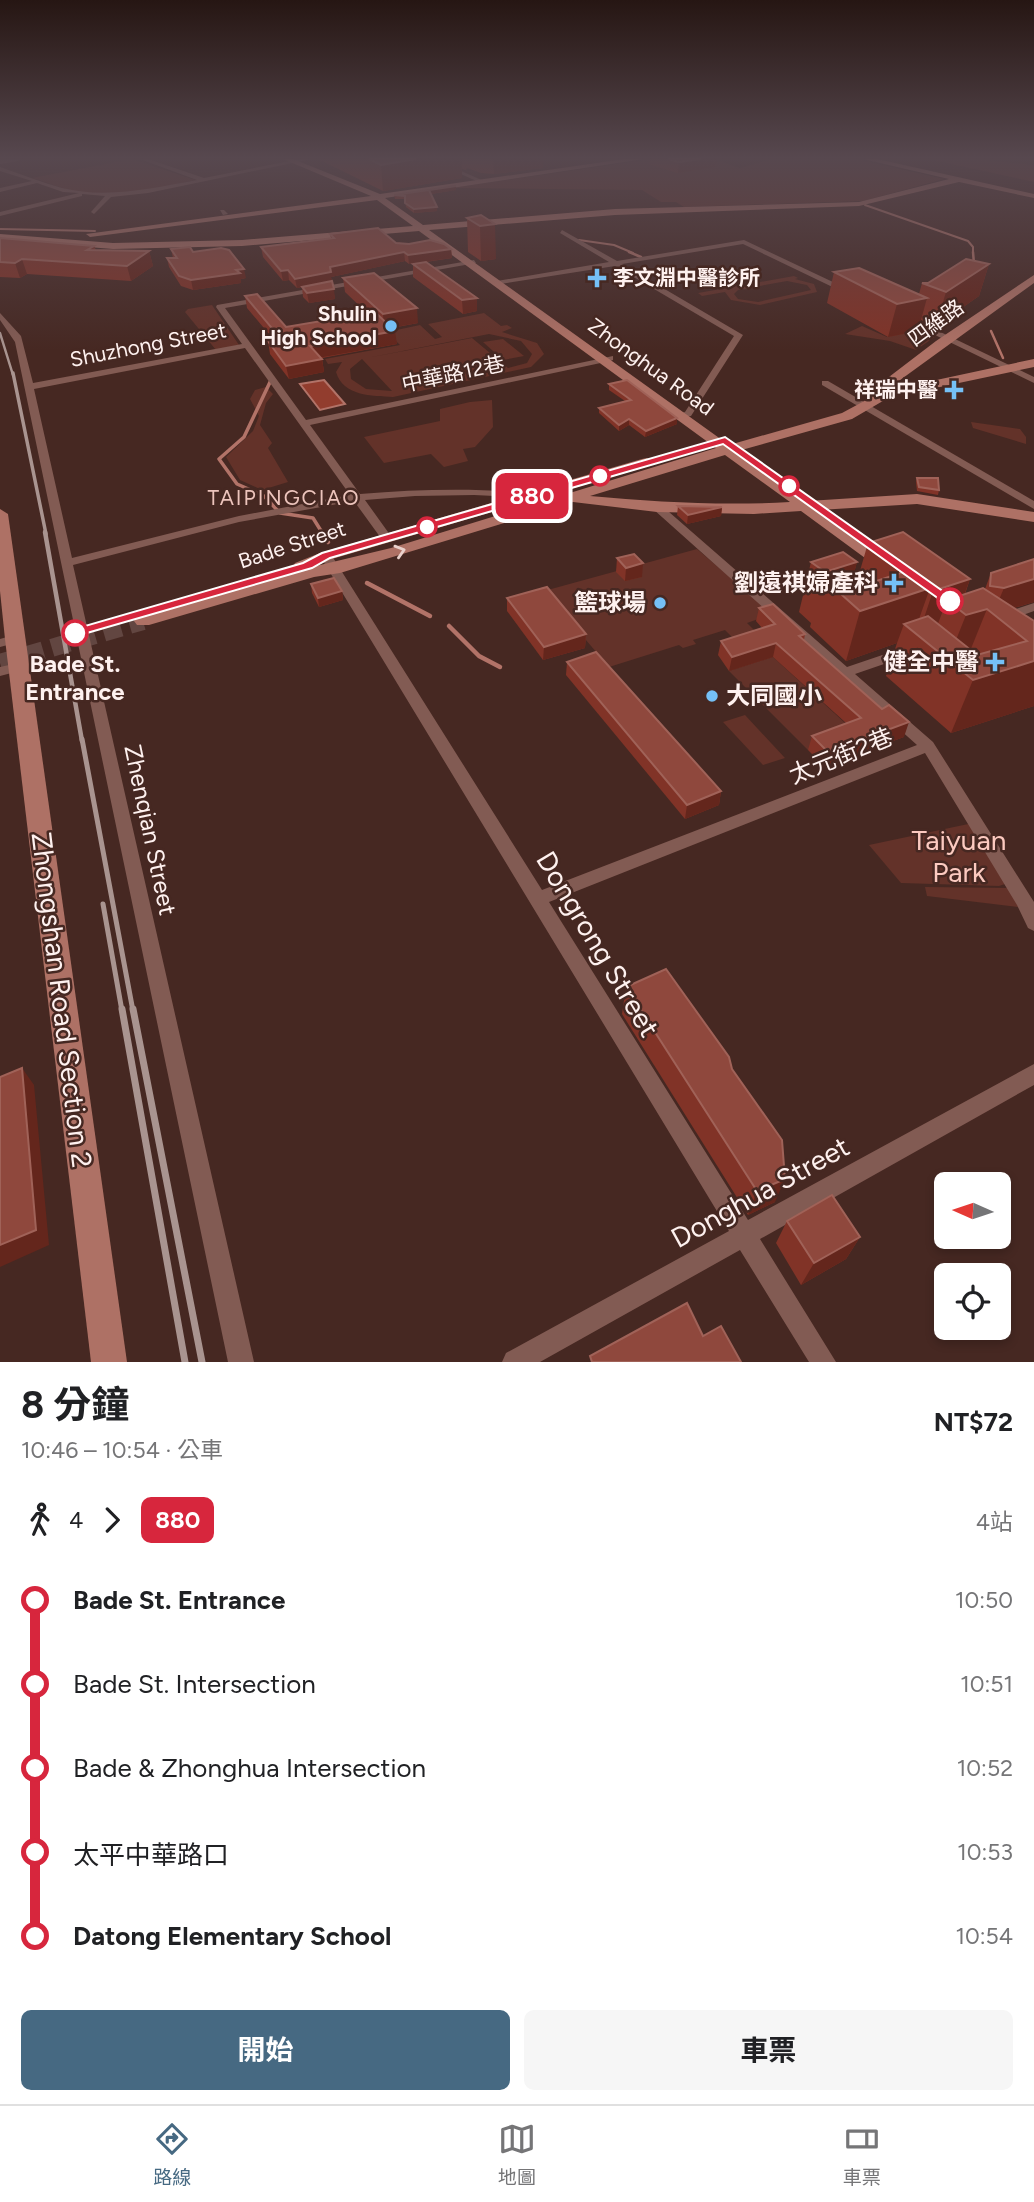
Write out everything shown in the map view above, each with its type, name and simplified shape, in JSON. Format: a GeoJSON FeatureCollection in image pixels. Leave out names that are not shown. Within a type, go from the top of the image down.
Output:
{"type":"FeatureCollection","features":[{"type":"Feature","properties":{"kind":"street"},"geometry":{"type":"LineString","coordinates":[[76,230],[106,231],[158,223]]}},
{"type":"Feature","properties":{"kind":"street"},"geometry":{"type":"LineString","coordinates":[[0,232],[106,231],[170,223]]}},
{"type":"Feature","properties":{"kind":"street","name":"Zhonghua Road"},"geometry":{"type":"LineString","coordinates":[[416,223],[901,571]]}},
{"type":"Feature","properties":{"kind":"street"},"geometry":{"type":"LineString","coordinates":[[0,232],[12,237],[92,244],[231,244],[497,223]]}},
{"type":"Feature","properties":{"kind":"street"},"geometry":{"type":"LineString","coordinates":[[0,232],[51,230]]}},
{"type":"Feature","properties":{"kind":"street"},"geometry":{"type":"LineString","coordinates":[[92,244],[106,231]]}},
{"type":"Feature","properties":{"kind":"street"},"geometry":{"type":"LineString","coordinates":[[562,232],[739,335],[684,415]]}},
{"type":"Feature","properties":{"kind":"street"},"geometry":{"type":"LineString","coordinates":[[499,282],[744,242],[856,295]]}},
{"type":"Feature","properties":{"kind":"street"},"geometry":{"type":"LineString","coordinates":[[248,345],[220,307],[471,262]]}},
{"type":"Feature","properties":{"kind":"street","name":"四維路"},"geometry":{"type":"LineString","coordinates":[[864,405],[884,385],[1034,278]]}},
{"type":"Feature","properties":{"kind":"street","name":"Zhenqian Street"},"geometry":{"type":"LineString","coordinates":[[0,315],[18,336],[240,1362]]}},
{"type":"Feature","properties":{"kind":"street"},"geometry":{"type":"LineString","coordinates":[[901,316],[1034,380]]}},
{"type":"Feature","properties":{"kind":"street","name":"Shuzhong Street"},"geometry":{"type":"LineString","coordinates":[[28,387],[248,345],[387,539]]}},
{"type":"Feature","properties":{"kind":"street","name":"中華路12巷"},"geometry":{"type":"LineString","coordinates":[[304,423],[606,359]]}},
{"type":"Feature","properties":{"kind":"street","name":"Bade Street"},"geometry":{"type":"LineString","coordinates":[[141,618],[310,569],[387,539],[533,496],[847,416],[884,395],[1034,363]]}},
{"type":"Feature","properties":{"kind":"street"},"geometry":{"type":"LineString","coordinates":[[825,383],[1034,506]]}},
{"type":"Feature","properties":{"kind":"street","name":"Bade Street"},"geometry":{"type":"LineString","coordinates":[[330,562],[571,499],[726,445]]}},
{"type":"Feature","properties":{"kind":"street"},"geometry":{"type":"LineString","coordinates":[[66,563],[266,512],[456,489],[657,508],[754,509],[917,499],[1034,517]]}},
{"type":"Feature","properties":{"kind":"street","name":"太元街2巷"},"geometry":{"type":"LineString","coordinates":[[538,899],[928,746],[657,508]]}},
{"type":"Feature","properties":{"kind":"street","name":"Zhongshan Road Section 2"},"geometry":{"type":"LineString","coordinates":[[0,514],[8,655],[109,1362]]}},
{"type":"Feature","properties":{"kind":"street","name":"Dongrong Street"},"geometry":{"type":"LineString","coordinates":[[330,562],[823,1362]]}},
{"type":"Feature","properties":{"kind":"street"},"geometry":{"type":"LineString","coordinates":[[983,625],[1034,607]]}},
{"type":"Feature","properties":{"kind":"street"},"geometry":{"type":"LineString","coordinates":[[846,672],[930,643]]}},
{"type":"Feature","properties":{"kind":"street"},"geometry":{"type":"LineString","coordinates":[[928,746],[1026,902],[1034,923]]}},
{"type":"Feature","properties":{"kind":"street","name":"Donghua Street"},"geometry":{"type":"LineString","coordinates":[[515,1362],[1034,1074]]}},
{"type":"Feature","properties":{"kind":"green space"},"geometry":{"type":"Polygon","coordinates":[[[794,276],[798,278],[795,279],[814,284],[817,292],[760,305],[731,300],[725,292],[702,296],[698,293],[794,276]],[[787,281],[738,290],[734,294],[738,299],[758,302],[811,290],[807,285],[787,281]]]}},
{"type":"Feature","properties":{"kind":"green space"},"geometry":{"type":"Polygon","coordinates":[[[212,305],[239,345],[216,350],[185,312],[188,309],[212,305]]]}},
{"type":"Feature","properties":{"kind":"green space"},"geometry":{"type":"Polygon","coordinates":[[[484,313],[501,326],[512,328],[502,332],[537,343],[544,354],[531,367],[393,397],[368,395],[352,390],[345,386],[336,372],[342,362],[328,364],[325,359],[400,345],[387,332],[420,325],[435,339],[442,337],[428,324],[484,313]],[[489,334],[367,358],[472,338],[508,368],[527,363],[532,354],[521,341],[489,334]],[[362,359],[350,369],[351,379],[366,389],[392,391],[362,359]]]}},
{"type":"Feature","properties":{"kind":"green space"},"geometry":{"type":"Polygon","coordinates":[[[862,326],[887,337],[922,330],[936,336],[916,350],[890,341],[845,334],[862,326]]]}},
{"type":"Feature","properties":{"kind":"green space"},"geometry":{"type":"Polygon","coordinates":[[[503,339],[524,356],[503,360],[483,342],[503,339]]]}},
{"type":"Feature","properties":{"kind":"green space"},"geometry":{"type":"Polygon","coordinates":[[[266,387],[273,394],[266,403],[260,425],[272,443],[268,448],[288,482],[262,490],[240,480],[226,457],[253,431],[259,416],[250,399],[255,390],[266,387]]]}},
{"type":"Feature","properties":{"kind":"green space"},"geometry":{"type":"Polygon","coordinates":[[[492,400],[493,427],[475,447],[463,449],[468,461],[444,467],[431,454],[384,463],[364,437],[440,421],[440,409],[492,400]]]}},
{"type":"Feature","properties":{"kind":"green space"},"geometry":{"type":"Polygon","coordinates":[[[971,422],[1020,429],[1026,437],[1026,444],[973,428],[971,422]]]}},
{"type":"Feature","properties":{"kind":"green space"},"geometry":{"type":"Polygon","coordinates":[[[697,549],[773,614],[747,623],[764,640],[742,647],[725,630],[693,640],[696,644],[683,648],[679,645],[609,667],[544,591],[697,549]]]}},
{"type":"Feature","properties":{"kind":"green space"},"geometry":{"type":"Polygon","coordinates":[[[773,657],[856,733],[808,750],[729,671],[773,657]]]}},
{"type":"Feature","properties":{"kind":"green space"},"geometry":{"type":"Polygon","coordinates":[[[745,715],[785,758],[763,765],[723,722],[745,715]]]}},
{"type":"Feature","properties":{"kind":"green space","name":"Taiyuan Park"},"geometry":{"type":"Polygon","coordinates":[[[973,823],[1008,883],[999,886],[901,883],[869,845],[973,823]]]}},
{"type":"Feature","properties":{"kind":"green space"},"geometry":{"type":"Polygon","coordinates":[[[925,887],[1012,888],[1019,907],[927,896],[925,887]]]}},
{"type":"Feature","properties":{"kind":"shaded area"},"geometry":{"type":"Polygon","coordinates":[[[324,380],[345,404],[320,410],[300,384],[324,380]]]}},
{"type":"Feature","properties":{"kind":"building"},"geometry":{"type":"Polygon","coordinates":[[[474,223],[495,224],[480,226],[474,223]]]}},
{"type":"Feature","properties":{"kind":"building"},"geometry":{"type":"Polygon","coordinates":[[[378,228],[396,243],[409,244],[430,240],[451,249],[408,255],[404,252],[330,267],[331,272],[295,279],[288,270],[281,271],[261,247],[334,238],[330,234],[378,228]]]}},
{"type":"Feature","properties":{"kind":"building"},"geometry":{"type":"Polygon","coordinates":[[[0,238],[94,246],[87,250],[149,251],[127,266],[22,259],[15,263],[0,262],[0,238]]]}},
{"type":"Feature","properties":{"kind":"building"},"geometry":{"type":"Polygon","coordinates":[[[190,247],[193,252],[221,248],[229,250],[244,269],[236,270],[240,273],[191,280],[179,276],[167,258],[177,258],[171,249],[190,247]]]}},
{"type":"Feature","properties":{"kind":"building"},"geometry":{"type":"Polygon","coordinates":[[[966,259],[989,264],[946,292],[922,283],[928,283],[966,259]]]}},
{"type":"Feature","properties":{"kind":"building"},"geometry":{"type":"Polygon","coordinates":[[[426,262],[477,298],[462,300],[413,264],[426,262]]]}},
{"type":"Feature","properties":{"kind":"building"},"geometry":{"type":"Polygon","coordinates":[[[859,268],[927,298],[897,304],[834,272],[859,268]]]}},
{"type":"Feature","properties":{"kind":"building"},"geometry":{"type":"Polygon","coordinates":[[[374,273],[417,308],[383,314],[343,278],[374,273]]]}},
{"type":"Feature","properties":{"kind":"building"},"geometry":{"type":"Polygon","coordinates":[[[332,281],[334,289],[307,293],[302,287],[332,281]]]}},
{"type":"Feature","properties":{"kind":"building"},"geometry":{"type":"Polygon","coordinates":[[[257,294],[286,327],[375,312],[395,331],[310,346],[322,359],[286,366],[268,341],[281,339],[245,296],[257,294]]]}},
{"type":"Feature","properties":{"kind":"building"},"geometry":{"type":"Polygon","coordinates":[[[627,380],[677,418],[646,431],[629,419],[619,425],[599,408],[631,400],[609,384],[627,380]]]}},
{"type":"Feature","properties":{"kind":"building"},"geometry":{"type":"Polygon","coordinates":[[[917,478],[938,478],[939,490],[919,487],[917,478]]]}},
{"type":"Feature","properties":{"kind":"building"},"geometry":{"type":"Polygon","coordinates":[[[678,506],[722,507],[688,515],[678,506]]]}},
{"type":"Feature","properties":{"kind":"building"},"geometry":{"type":"Polygon","coordinates":[[[903,532],[970,579],[933,591],[930,588],[860,611],[823,578],[835,574],[852,589],[907,571],[868,543],[903,532]]]}},
{"type":"Feature","properties":{"kind":"building"},"geometry":{"type":"Polygon","coordinates":[[[843,552],[857,562],[825,572],[811,562],[843,552]]]}},
{"type":"Feature","properties":{"kind":"building"},"geometry":{"type":"Polygon","coordinates":[[[634,554],[643,563],[626,568],[617,558],[634,554]]]}},
{"type":"Feature","properties":{"kind":"building"},"geometry":{"type":"Polygon","coordinates":[[[1034,559],[1034,579],[1004,588],[990,586],[991,573],[1034,559]]]}},
{"type":"Feature","properties":{"kind":"building"},"geometry":{"type":"Polygon","coordinates":[[[334,578],[342,591],[318,598],[311,584],[334,578]]]}},
{"type":"Feature","properties":{"kind":"building"},"geometry":{"type":"Polygon","coordinates":[[[547,587],[586,634],[544,647],[507,598],[547,587]]]}},
{"type":"Feature","properties":{"kind":"building"},"geometry":{"type":"Polygon","coordinates":[[[983,588],[1034,621],[1034,661],[973,680],[904,624],[928,616],[977,655],[1027,641],[987,609],[966,615],[947,600],[983,588]]]}},
{"type":"Feature","properties":{"kind":"building"},"geometry":{"type":"Polygon","coordinates":[[[773,604],[805,634],[799,636],[882,709],[889,705],[909,722],[828,752],[812,736],[861,718],[776,643],[732,657],[721,641],[775,624],[759,608],[773,604]]]}},
{"type":"Feature","properties":{"kind":"building"},"geometry":{"type":"Polygon","coordinates":[[[596,652],[721,791],[687,805],[567,662],[596,652]]]}},
{"type":"Feature","properties":{"kind":"building"},"geometry":{"type":"Polygon","coordinates":[[[666,969],[729,1057],[732,1069],[782,1140],[785,1179],[757,1191],[626,987],[666,969]]]}},
{"type":"Feature","properties":{"kind":"building"},"geometry":{"type":"Polygon","coordinates":[[[22,1068],[36,1230],[0,1245],[0,1077],[22,1068]]]}},
{"type":"Feature","properties":{"kind":"building"},"geometry":{"type":"Polygon","coordinates":[[[832,1195],[860,1237],[814,1263],[787,1221],[832,1195]]]}},
{"type":"Feature","properties":{"kind":"building"},"geometry":{"type":"Polygon","coordinates":[[[687,1303],[703,1336],[721,1326],[741,1362],[592,1362],[590,1356],[687,1303]]]}},
{"type":"Feature","properties":{"kind":"waterway"},"geometry":{"type":"LineString","coordinates":[[915,223],[968,241],[973,252]]}},
{"type":"Feature","properties":{"kind":"waterway"},"geometry":{"type":"LineString","coordinates":[[0,229],[95,231]]}},
{"type":"Feature","properties":{"kind":"waterway"},"geometry":{"type":"LineString","coordinates":[[579,240],[614,245],[633,253]]}},
{"type":"Feature","properties":{"kind":"waterway"},"geometry":{"type":"LineString","coordinates":[[629,252],[641,257]]}},
{"type":"Feature","properties":{"kind":"waterway"},"geometry":{"type":"LineString","coordinates":[[973,252],[974,264]]}},
{"type":"Feature","properties":{"kind":"waterway"},"geometry":{"type":"LineString","coordinates":[[991,331],[1003,358]]}},
{"type":"Feature","properties":{"kind":"waterway"},"geometry":{"type":"LineString","coordinates":[[271,380],[244,437],[219,459],[237,484],[264,496],[280,513],[313,518],[323,534]]}},
{"type":"Feature","properties":{"kind":"waterway"},"geometry":{"type":"LineString","coordinates":[[322,532],[328,542]]}},
{"type":"Feature","properties":{"kind":"waterway"},"geometry":{"type":"LineString","coordinates":[[367,583],[430,616]]}},
{"type":"Feature","properties":{"kind":"waterway"},"geometry":{"type":"LineString","coordinates":[[449,626],[479,656],[500,667]]}},
{"type":"Feature","properties":{"kind":"tunnel"},"geometry":{"type":"LineString","coordinates":[[0,663],[143,621]]}},
{"type":"Feature","properties":{"kind":"railway"},"geometry":{"type":"LineString","coordinates":[[0,333],[13,375]]}},
{"type":"Feature","properties":{"kind":"railway"},"geometry":{"type":"LineString","coordinates":[[13,373],[46,534]]}},
{"type":"Feature","properties":{"kind":"railway"},"geometry":{"type":"LineString","coordinates":[[45,532],[82,741]]}},
{"type":"Feature","properties":{"kind":"railway"},"geometry":{"type":"LineString","coordinates":[[82,739],[133,1011]]}},
{"type":"Feature","properties":{"kind":"railway"},"geometry":{"type":"LineString","coordinates":[[103,904],[122,1011]]}},
{"type":"Feature","properties":{"kind":"railway"},"geometry":{"type":"LineString","coordinates":[[122,1009],[185,1362]]}},
{"type":"Feature","properties":{"kind":"railway"},"geometry":{"type":"LineString","coordinates":[[133,1009],[202,1362]]}},
{"type":"Feature","properties":{"kind":"bus line","name":"880"},"geometry":{"type":"LineString","coordinates":[[75,633],[308,566],[326,555],[725,440],[950,601]]}},
{"type":"Feature","properties":{"kind":"place","name":"李文淵中醫診所"},"geometry":{"type":"Point","coordinates":[597,278]}},
{"type":"Feature","properties":{"kind":"place","name":"Shulin High School"},"geometry":{"type":"Point","coordinates":[391,326]}},
{"type":"Feature","properties":{"kind":"place","name":"祥瑞中醫"},"geometry":{"type":"Point","coordinates":[954,390]}},
{"type":"Feature","properties":{"kind":"place","name":"劉遠祺婦產科"},"geometry":{"type":"Point","coordinates":[894,583]}},
{"type":"Feature","properties":{"kind":"place","name":"籃球場"},"geometry":{"type":"Point","coordinates":[660,603]}},
{"type":"Feature","properties":{"kind":"place","name":"Bade St. Entrance"},"geometry":{"type":"Point","coordinates":[75,633]}},
{"type":"Feature","properties":{"kind":"place","name":"健全中醫"},"geometry":{"type":"Point","coordinates":[995,662]}},
{"type":"Feature","properties":{"kind":"place","name":"大同國小"},"geometry":{"type":"Point","coordinates":[712,696]}},
{"type":"Feature","properties":{"kind":"district","name":"TAIPINGCIAO"},"geometry":{"type":"Point","coordinates":[284,498]}}]}
